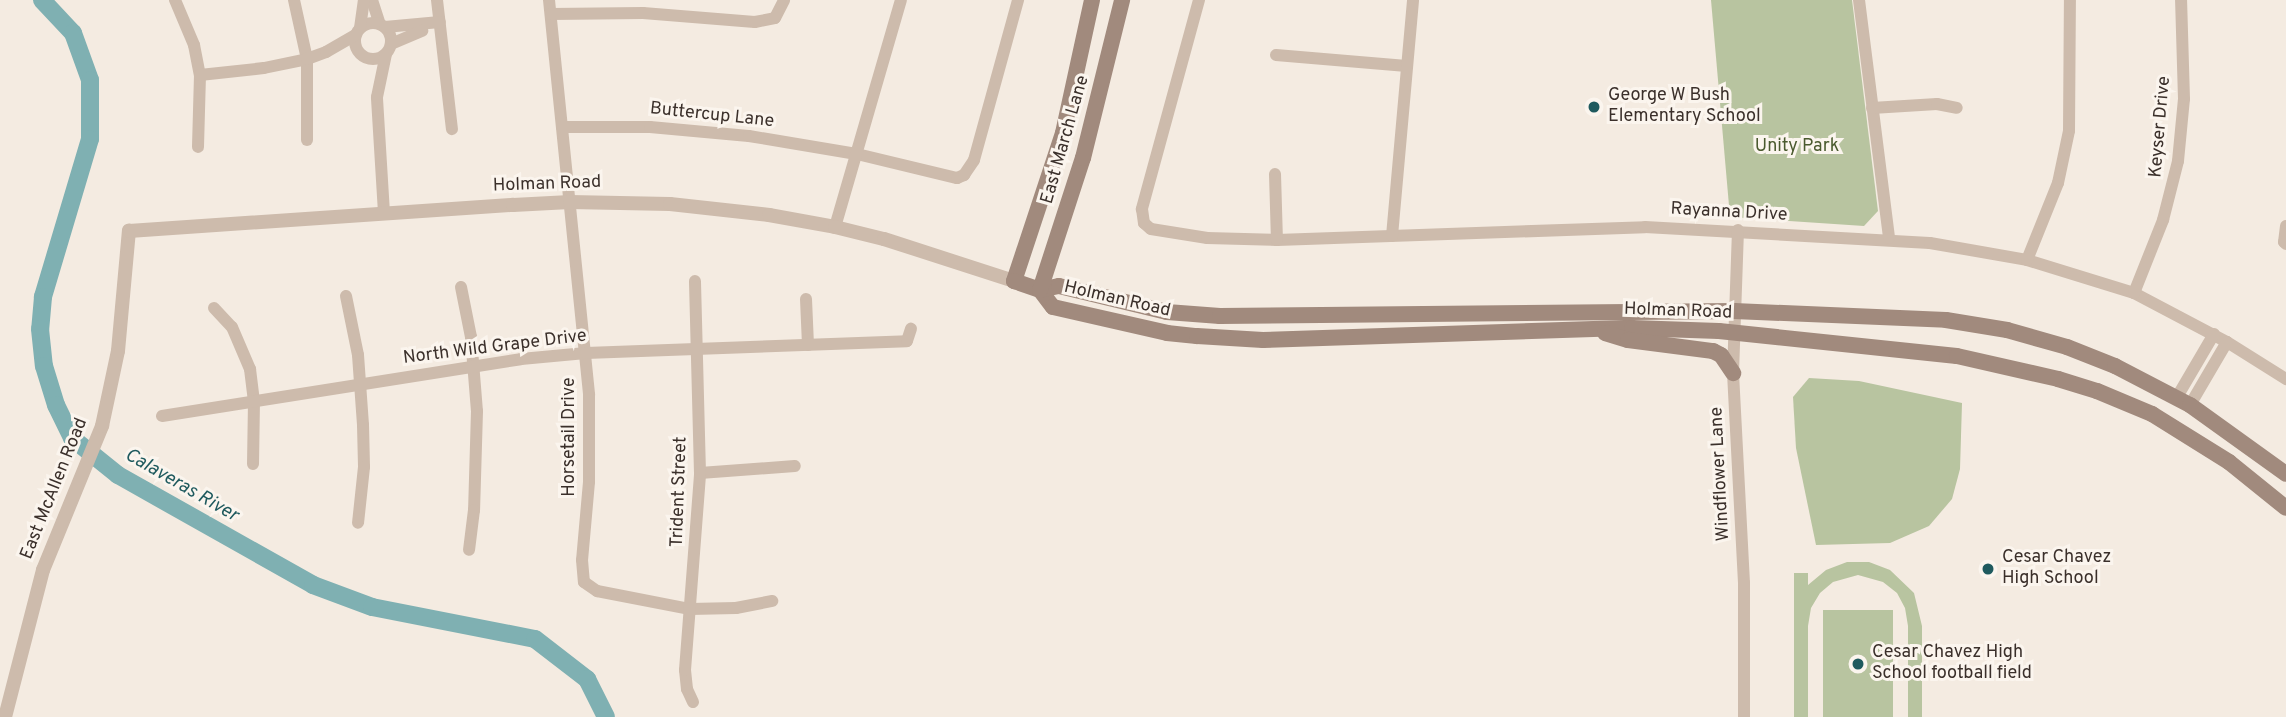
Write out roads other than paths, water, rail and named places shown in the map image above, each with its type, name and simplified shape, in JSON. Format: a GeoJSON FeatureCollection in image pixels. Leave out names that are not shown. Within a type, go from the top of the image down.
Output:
{"type":"FeatureCollection","features":[{"type":"Feature","properties":{"kind":"main road","name":"East March Lane"},"geometry":{"type":"LineString","coordinates":[[1014,281],[1063,132],[1092,0]]}},
{"type":"Feature","properties":{"kind":"main road","name":"East March Lane"},"geometry":{"type":"LineString","coordinates":[[1040,290],[1083,158],[1122,0]]}},
{"type":"Feature","properties":{"kind":"main road","name":"Holman Road"},"geometry":{"type":"LineString","coordinates":[[1014,281],[1040,290],[1059,286],[1167,312],[1220,316],[1734,311],[1946,320],[2007,330],[2091,356],[2184,401],[2286,474]]}},
{"type":"Feature","properties":{"kind":"main road","name":"Holman Road"},"geometry":{"type":"LineString","coordinates":[[1040,290],[1053,307],[1167,333],[1197,336],[1263,340],[1593,329],[1733,333],[1957,356],[2023,369],[2098,391],[2186,433],[2229,462],[2286,508]]}},
{"type":"Feature","properties":{"kind":"main road"},"geometry":{"type":"LineString","coordinates":[[1593,329],[1628,340],[1713,351],[1721,355],[1733,373]]}},
{"type":"Feature","properties":{"kind":"street"},"geometry":{"type":"LineString","coordinates":[[175,0],[194,45],[200,75],[198,147]]}},
{"type":"Feature","properties":{"kind":"street"},"geometry":{"type":"LineString","coordinates":[[295,0],[307,58],[307,139]]}},
{"type":"Feature","properties":{"kind":"street"},"geometry":{"type":"LineString","coordinates":[[364,0],[358,32],[377,97]]}},
{"type":"Feature","properties":{"kind":"street"},"geometry":{"type":"LineString","coordinates":[[372,0],[388,49],[377,97],[384,213]]}},
{"type":"Feature","properties":{"kind":"street"},"geometry":{"type":"LineString","coordinates":[[437,0],[435,23],[452,129]]}},
{"type":"Feature","properties":{"kind":"street","name":"Horsetail Drive"},"geometry":{"type":"LineString","coordinates":[[549,0],[586,353],[590,438],[584,582],[597,591],[690,609]]}},
{"type":"Feature","properties":{"kind":"street"},"geometry":{"type":"LineString","coordinates":[[551,14],[643,13],[765,22],[775,18],[784,0]]}},
{"type":"Feature","properties":{"kind":"street"},"geometry":{"type":"LineString","coordinates":[[835,227],[901,0]]}},
{"type":"Feature","properties":{"kind":"street","name":"Buttercup Lane"},"geometry":{"type":"LineString","coordinates":[[562,127],[692,130],[857,154],[949,178],[964,176],[974,160],[1018,0]]}},
{"type":"Feature","properties":{"kind":"street","name":"Rayanna Drive"},"geometry":{"type":"LineString","coordinates":[[1199,0],[1143,209],[1144,223],[1151,229],[1195,236],[1276,240],[1622,227],[1889,238],[1972,249],[2027,260],[2134,293],[2227,341],[2286,379]]}},
{"type":"Feature","properties":{"kind":"street"},"geometry":{"type":"LineString","coordinates":[[1392,236],[1413,0]]}},
{"type":"Feature","properties":{"kind":"street"},"geometry":{"type":"LineString","coordinates":[[1859,0],[1889,238]]}},
{"type":"Feature","properties":{"kind":"street"},"geometry":{"type":"LineString","coordinates":[[2027,260],[2058,183],[2069,131],[2070,0]]}},
{"type":"Feature","properties":{"kind":"street","name":"Keyser Drive"},"geometry":{"type":"LineString","coordinates":[[2134,293],[2164,220],[2178,161],[2184,99],[2181,0]]}},
{"type":"Feature","properties":{"kind":"street"},"geometry":{"type":"LineString","coordinates":[[200,75],[264,68],[307,58],[326,52],[368,23],[382,26],[435,23]]}},
{"type":"Feature","properties":{"kind":"street"},"geometry":{"type":"LineString","coordinates":[[326,52],[363,56],[388,49],[435,23]]}},
{"type":"Feature","properties":{"kind":"street"},"geometry":{"type":"LineString","coordinates":[[1276,55],[1407,66]]}},
{"type":"Feature","properties":{"kind":"street"},"geometry":{"type":"LineString","coordinates":[[1872,108],[1937,104],[1957,108]]}},
{"type":"Feature","properties":{"kind":"street"},"geometry":{"type":"LineString","coordinates":[[1275,174],[1276,240]]}},
{"type":"Feature","properties":{"kind":"street","name":"Holman Road"},"geometry":{"type":"LineString","coordinates":[[129,230],[570,202],[630,202],[718,208],[835,227],[884,239],[1014,281]]}},
{"type":"Feature","properties":{"kind":"street"},"geometry":{"type":"LineString","coordinates":[[2286,226],[2286,244]]}},
{"type":"Feature","properties":{"kind":"street","name":"East McAllen Road"},"geometry":{"type":"LineString","coordinates":[[5,717],[43,570],[100,433],[118,351],[129,230]]}},
{"type":"Feature","properties":{"kind":"street","name":"Windflower Lane"},"geometry":{"type":"LineString","coordinates":[[1738,230],[1733,373],[1744,583],[1744,717]]}},
{"type":"Feature","properties":{"kind":"street","name":"Trident Street"},"geometry":{"type":"LineString","coordinates":[[693,702],[687,689],[685,670],[700,474],[695,281]]}},
{"type":"Feature","properties":{"kind":"street"},"geometry":{"type":"LineString","coordinates":[[461,287],[474,367],[476,450],[470,550]]}},
{"type":"Feature","properties":{"kind":"street"},"geometry":{"type":"LineString","coordinates":[[346,296],[361,384],[364,467],[358,523]]}},
{"type":"Feature","properties":{"kind":"street"},"geometry":{"type":"LineString","coordinates":[[806,299],[808,345]]}},
{"type":"Feature","properties":{"kind":"street"},"geometry":{"type":"LineString","coordinates":[[214,308],[225,316],[241,343],[250,369],[254,401],[253,464]]}},
{"type":"Feature","properties":{"kind":"street","name":"North Wild Grape Drive"},"geometry":{"type":"LineString","coordinates":[[162,416],[474,367],[586,353],[907,341],[911,329]]}},
{"type":"Feature","properties":{"kind":"street"},"geometry":{"type":"LineString","coordinates":[[2184,401],[2214,334]]}},
{"type":"Feature","properties":{"kind":"street"},"geometry":{"type":"LineString","coordinates":[[2184,401],[2227,341]]}},
{"type":"Feature","properties":{"kind":"street"},"geometry":{"type":"LineString","coordinates":[[700,474],[795,466]]}},
{"type":"Feature","properties":{"kind":"street"},"geometry":{"type":"LineString","coordinates":[[690,609],[736,608],[772,600]]}},
{"type":"Feature","properties":{"kind":"waterway","name":"Calaveras River"},"geometry":{"type":"LineString","coordinates":[[42,0],[73,33],[90,80],[90,139],[43,297],[40,329],[44,366],[56,405],[72,438],[118,475],[313,585],[372,607],[535,639],[587,679],[606,717]]}},
{"type":"Feature","properties":{"kind":"place","name":"George W Bush Elementary School"},"geometry":{"type":"Point","coordinates":[1594,107]}},
{"type":"Feature","properties":{"kind":"place","name":"Cesar Chavez High School"},"geometry":{"type":"Point","coordinates":[1988,569]}},
{"type":"Feature","properties":{"kind":"place","name":"Cesar Chavez High School football field"},"geometry":{"type":"Point","coordinates":[1858,664]}},
{"type":"Feature","properties":{"kind":"park label","name":"Unity Park"},"geometry":{"type":"Point","coordinates":[1797,147]}}]}
